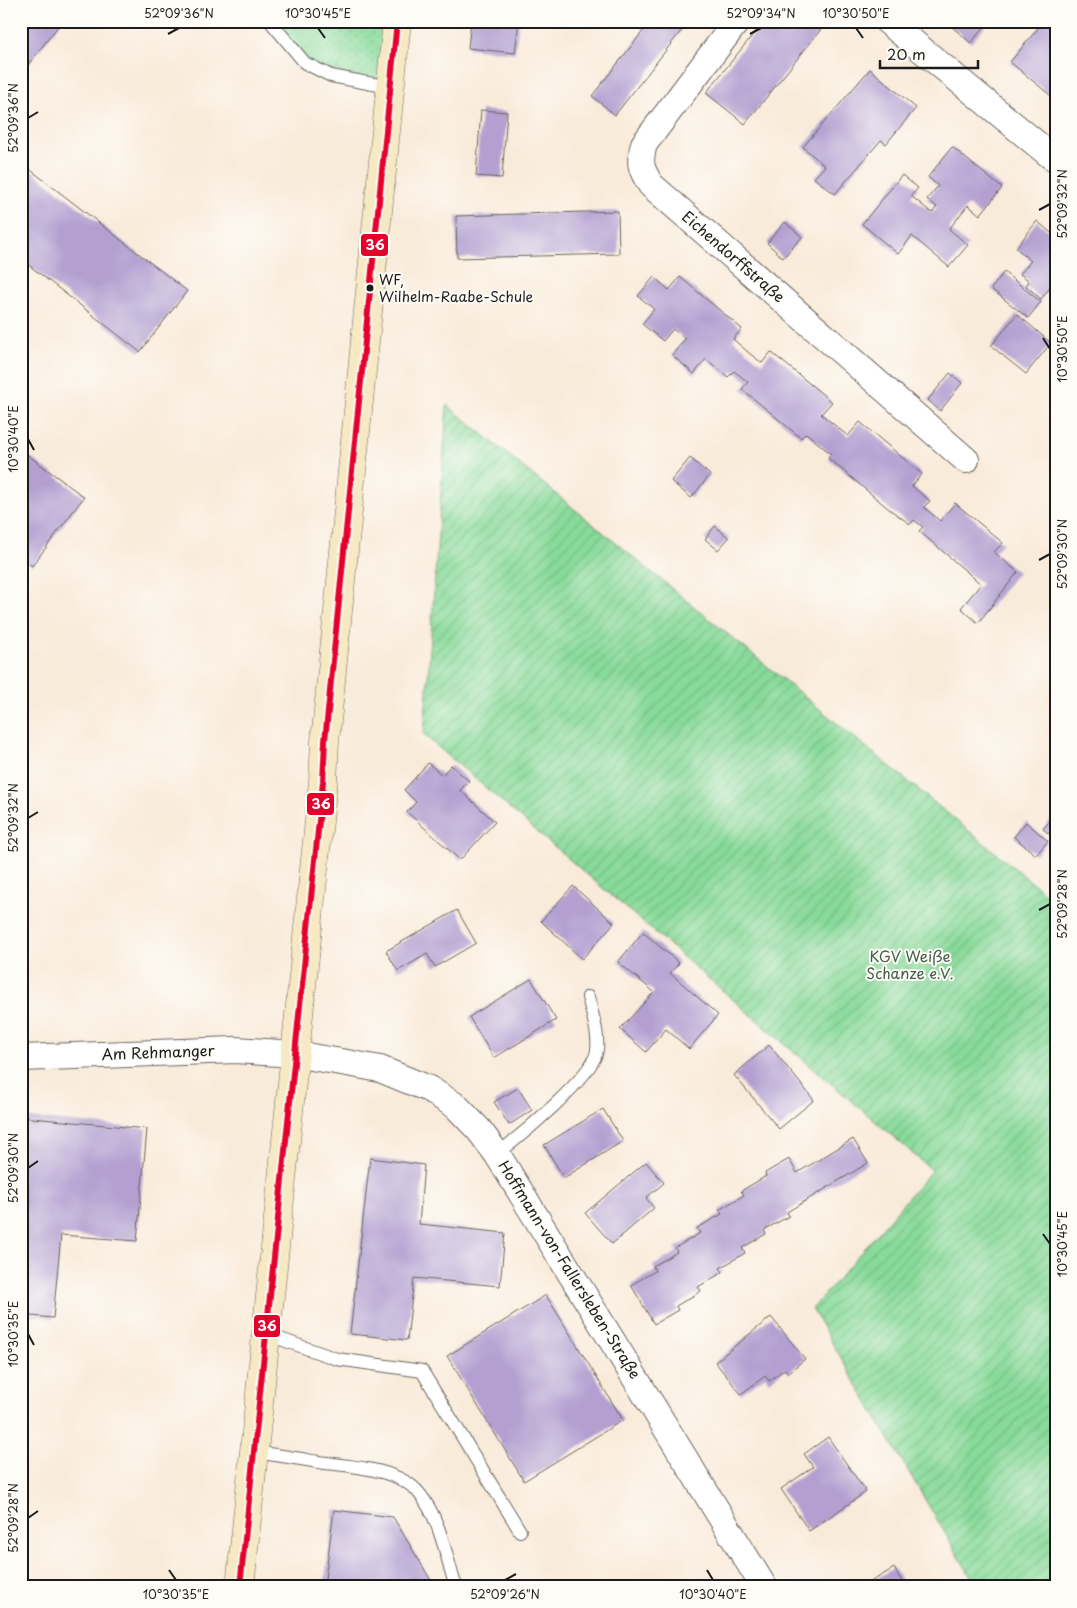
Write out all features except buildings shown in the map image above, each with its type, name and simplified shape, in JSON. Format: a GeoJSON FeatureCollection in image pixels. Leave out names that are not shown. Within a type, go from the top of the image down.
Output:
{"type":"FeatureCollection","features":[{"type":"Feature","properties":{"kind":"main road"},"geometry":{"type":"LineString","coordinates":[[240,1587],[323,782],[327,721],[396,21]]}},
{"type":"Feature","properties":{"kind":"street","name":"Eichendorffstraße"},"geometry":{"type":"LineString","coordinates":[[737,21],[644,144],[640,159],[642,170],[651,185],[966,460]]}},
{"type":"Feature","properties":{"kind":"street"},"geometry":{"type":"LineString","coordinates":[[887,21],[1056,160]]}},
{"type":"Feature","properties":{"kind":"street","name":"Am Rehmanger"},"geometry":{"type":"LineString","coordinates":[[21,1058],[235,1050],[294,1054]]}},
{"type":"Feature","properties":{"kind":"street","name":"Hoffmann-von-Fallersleben-Straße"},"geometry":{"type":"LineString","coordinates":[[294,1054],[380,1069],[429,1089],[456,1106],[479,1130],[497,1154],[764,1587]]}},
{"type":"Feature","properties":{"kind":"lane"},"geometry":{"type":"LineString","coordinates":[[270,21],[305,64],[331,76],[390,87]]}},
{"type":"Feature","properties":{"kind":"lane"},"geometry":{"type":"LineString","coordinates":[[497,1154],[513,1142],[582,1078],[593,1062],[598,1052],[597,1037],[588,998]]}},
{"type":"Feature","properties":{"kind":"lane"},"geometry":{"type":"LineString","coordinates":[[266,1334],[337,1359],[422,1371],[520,1531]]}},
{"type":"Feature","properties":{"kind":"lane"},"geometry":{"type":"LineString","coordinates":[[254,1452],[374,1470],[398,1478],[418,1491],[431,1511],[442,1537],[457,1587]]}},
{"type":"Feature","properties":{"kind":"green space"},"geometry":{"type":"Polygon","coordinates":[[[270,21],[397,21],[389,87],[305,63],[270,21]]]}},
{"type":"Feature","properties":{"kind":"green space","name":"KGV Weiße Schanze e.V."},"geometry":{"type":"Polygon","coordinates":[[[447,405],[1056,902],[1056,1587],[977,1587],[812,1309],[932,1170],[424,735],[447,405]]]}},
{"type":"Feature","properties":{"kind":"transit line","name":"36"},"geometry":{"type":"LineString","coordinates":[[240,1587],[323,782],[325,741],[397,21]]}},
{"type":"Feature","properties":{"kind":"place","name":"WF, Wilhelm-Raabe-Schule"},"geometry":{"type":"Point","coordinates":[370,288]}}]}
